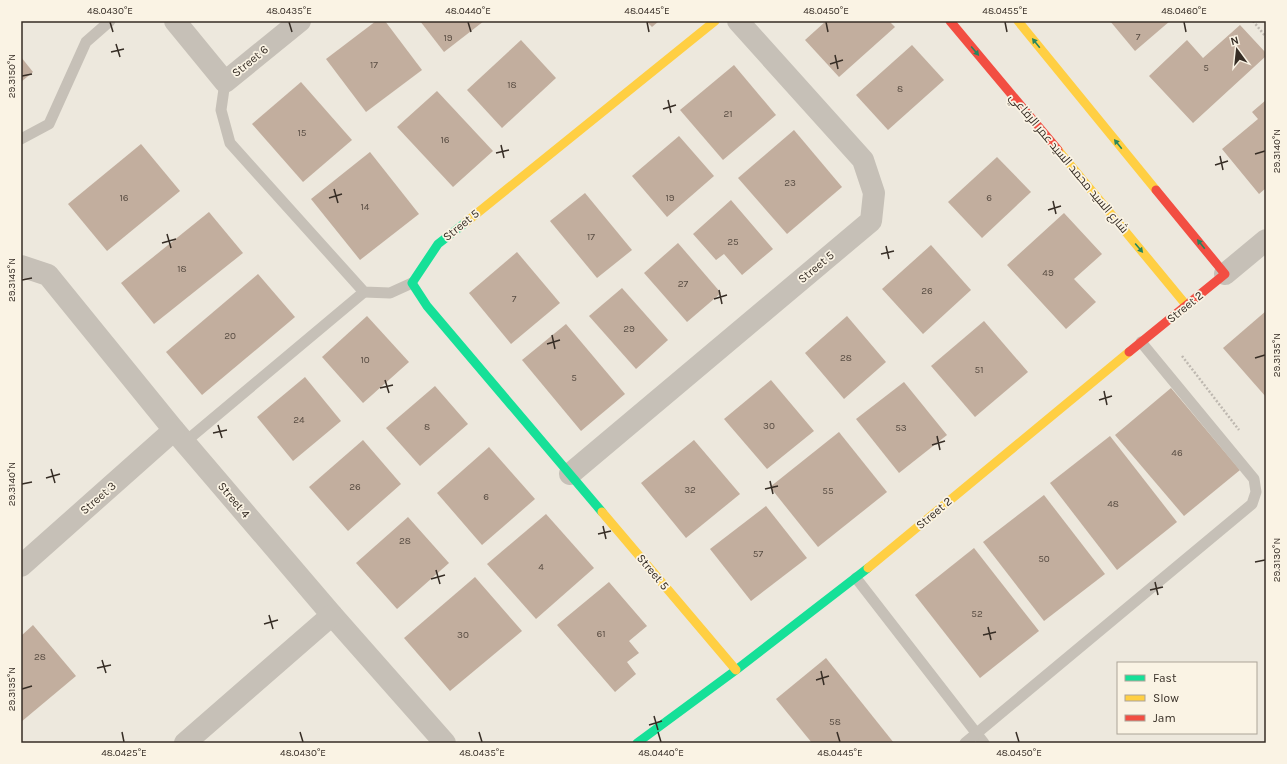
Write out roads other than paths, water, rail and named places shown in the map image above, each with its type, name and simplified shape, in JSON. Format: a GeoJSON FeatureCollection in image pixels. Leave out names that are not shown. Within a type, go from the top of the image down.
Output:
{"type":"FeatureCollection","features":[{"type":"Feature","properties":{"kind":"street","name":"Street 6"},"geometry":{"type":"LineString","coordinates":[[175,21],[224,82],[300,21]]}},
{"type":"Feature","properties":{"kind":"street","name":"Street 5"},"geometry":{"type":"LineString","coordinates":[[715,21],[438,244],[412,283],[427,306],[736,670]]}},
{"type":"Feature","properties":{"kind":"street","name":"Street 5"},"geometry":{"type":"LineString","coordinates":[[570,474],[871,220],[874,193],[864,160],[738,21]]}},
{"type":"Feature","properties":{"kind":"street","name":"شارع السيد محمد السيد عمر الرفاعي"},"geometry":{"type":"LineString","coordinates":[[950,21],[1187,306]]}},
{"type":"Feature","properties":{"kind":"street"},"geometry":{"type":"LineString","coordinates":[[1018,21],[1225,274],[1266,240]]}},
{"type":"Feature","properties":{"kind":"street","name":"Street 4"},"geometry":{"type":"LineString","coordinates":[[21,266],[48,274],[180,436],[332,615],[445,743]]}},
{"type":"Feature","properties":{"kind":"street","name":"Street 2"},"geometry":{"type":"LineString","coordinates":[[637,743],[736,670],[856,578],[1225,274]]}},
{"type":"Feature","properties":{"kind":"street","name":"Street 3"},"geometry":{"type":"LineString","coordinates":[[21,566],[180,436]]}},
{"type":"Feature","properties":{"kind":"street"},"geometry":{"type":"LineString","coordinates":[[185,743],[332,615]]}},
{"type":"Feature","properties":{"kind":"lane"},"geometry":{"type":"LineString","coordinates":[[21,139],[49,124],[86,42],[110,21]]}},
{"type":"Feature","properties":{"kind":"lane"},"geometry":{"type":"LineString","coordinates":[[224,82],[221,110],[230,143],[364,292]]}},
{"type":"Feature","properties":{"kind":"lane"},"geometry":{"type":"LineString","coordinates":[[180,436],[364,292],[390,292],[412,283]]}},
{"type":"Feature","properties":{"kind":"lane"},"geometry":{"type":"LineString","coordinates":[[965,743],[1252,504],[1256,492],[1254,479],[1142,342]]}},
{"type":"Feature","properties":{"kind":"lane"},"geometry":{"type":"LineString","coordinates":[[856,578],[984,743]]}}]}
